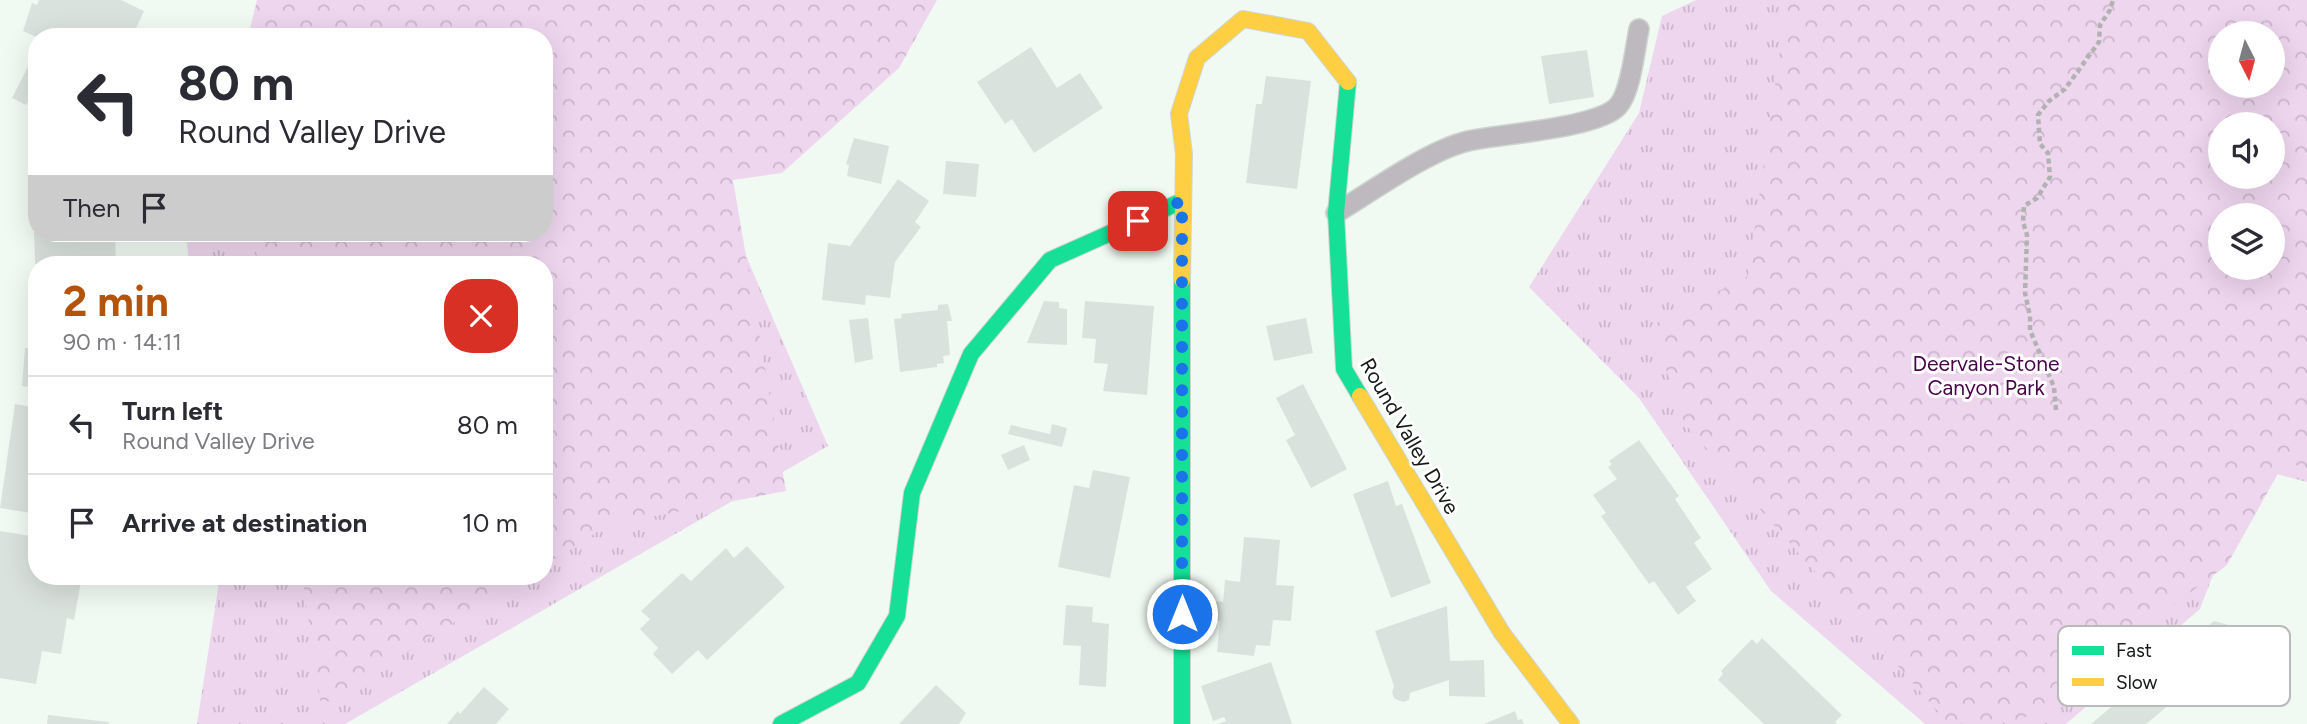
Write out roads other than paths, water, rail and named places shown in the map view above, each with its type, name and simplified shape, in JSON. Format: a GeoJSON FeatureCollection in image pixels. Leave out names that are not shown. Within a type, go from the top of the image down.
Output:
{"type":"FeatureCollection","features":[{"type":"Feature","properties":{"kind":"street","name":"Round Valley Drive"},"geometry":{"type":"LineString","coordinates":[[1182,201],[1184,154],[1179,114],[1197,58],[1243,19],[1308,31],[1348,80],[1336,213],[1344,369],[1502,633],[1571,724]]}},
{"type":"Feature","properties":{"kind":"street"},"geometry":{"type":"LineString","coordinates":[[781,724],[858,683],[897,617],[912,493],[971,354],[1050,260],[1182,201],[1182,724]]}},
{"type":"Feature","properties":{"kind":"lane"},"geometry":{"type":"LineString","coordinates":[[1336,213],[1429,157],[1465,142],[1571,124],[1605,115],[1618,107],[1624,97],[1639,29]]}},
{"type":"Feature","properties":{"kind":"park label","name":"Deervale-Stone Canyon Park"},"geometry":{"type":"Point","coordinates":[1986,375]}}]}
